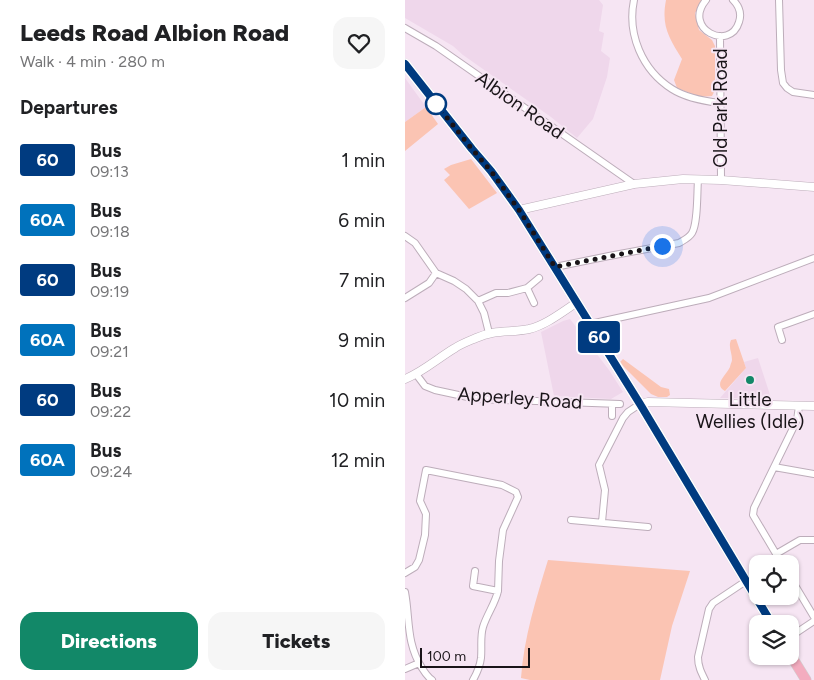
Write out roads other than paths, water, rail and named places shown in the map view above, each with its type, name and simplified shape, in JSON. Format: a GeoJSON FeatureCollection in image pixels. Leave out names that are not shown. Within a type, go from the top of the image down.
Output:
{"type":"FeatureCollection","features":[{"type":"Feature","properties":{"kind":"main road"},"geometry":{"type":"LineString","coordinates":[[405,64],[491,171],[519,210],[640,404],[767,615]]}},
{"type":"Feature","properties":{"kind":"main road"},"geometry":{"type":"LineString","coordinates":[[797,665],[806,680]]}},
{"type":"Feature","properties":{"kind":"street"},"geometry":{"type":"LineString","coordinates":[[634,0],[632,10],[636,43],[642,58],[653,73],[670,88],[686,96],[720,103]]}},
{"type":"Feature","properties":{"kind":"street","name":"Old Park Road"},"geometry":{"type":"LineString","coordinates":[[706,0],[699,12],[699,20],[707,32],[720,36],[731,33],[738,25],[740,11],[733,0]]}},
{"type":"Feature","properties":{"kind":"street"},"geometry":{"type":"LineString","coordinates":[[779,0],[783,83],[793,92],[814,95]]}},
{"type":"Feature","properties":{"kind":"street","name":"Albion Road"},"geometry":{"type":"LineString","coordinates":[[405,28],[436,46],[634,184]]}},
{"type":"Feature","properties":{"kind":"street","name":"Old Park Road"},"geometry":{"type":"LineString","coordinates":[[720,36],[721,180]]}},
{"type":"Feature","properties":{"kind":"street"},"geometry":{"type":"LineString","coordinates":[[519,210],[634,184],[683,179],[814,187]]}},
{"type":"Feature","properties":{"kind":"street"},"geometry":{"type":"LineString","coordinates":[[555,267],[679,243],[688,238],[694,231],[696,223],[698,180]]}},
{"type":"Feature","properties":{"kind":"street"},"geometry":{"type":"LineString","coordinates":[[405,236],[415,243],[436,273],[454,281],[466,289],[478,301],[484,312],[489,333]]}},
{"type":"Feature","properties":{"kind":"street"},"geometry":{"type":"LineString","coordinates":[[590,324],[709,298],[814,258]]}},
{"type":"Feature","properties":{"kind":"street"},"geometry":{"type":"LineString","coordinates":[[405,298],[429,283],[436,273]]}},
{"type":"Feature","properties":{"kind":"street"},"geometry":{"type":"LineString","coordinates":[[478,301],[496,293],[508,293],[527,288],[539,278]]}},
{"type":"Feature","properties":{"kind":"street"},"geometry":{"type":"LineString","coordinates":[[527,288],[534,302]]}},
{"type":"Feature","properties":{"kind":"street"},"geometry":{"type":"LineString","coordinates":[[405,378],[416,374],[477,337],[489,333],[529,329],[541,325],[576,303]]}},
{"type":"Feature","properties":{"kind":"street"},"geometry":{"type":"LineString","coordinates":[[782,340],[778,327],[814,314]]}},
{"type":"Feature","properties":{"kind":"street","name":"Apperley Road"},"geometry":{"type":"LineString","coordinates":[[416,374],[425,386],[477,399],[616,404],[612,416]]}},
{"type":"Feature","properties":{"kind":"street"},"geometry":{"type":"LineString","coordinates":[[602,522],[605,490],[599,464],[623,418],[640,404],[648,402],[814,406]]}},
{"type":"Feature","properties":{"kind":"street"},"geometry":{"type":"LineString","coordinates":[[799,406],[797,420],[754,508],[753,515],[776,554],[800,540],[814,540]]}},
{"type":"Feature","properties":{"kind":"street"},"geometry":{"type":"LineString","coordinates":[[774,467],[814,474]]}},
{"type":"Feature","properties":{"kind":"street"},"geometry":{"type":"LineString","coordinates":[[405,573],[415,567],[419,560],[425,535],[426,514],[420,501],[425,470],[502,485],[516,492],[517,497],[503,530],[497,598],[484,625],[481,636],[481,660],[473,680]]}},
{"type":"Feature","properties":{"kind":"street"},"geometry":{"type":"LineString","coordinates":[[571,520],[648,527]]}},
{"type":"Feature","properties":{"kind":"street"},"geometry":{"type":"LineString","coordinates":[[475,571],[473,586],[498,591]]}},
{"type":"Feature","properties":{"kind":"street"},"geometry":{"type":"LineString","coordinates":[[705,680],[698,664],[698,657],[709,610],[713,602],[746,581]]}},
{"type":"Feature","properties":{"kind":"street"},"geometry":{"type":"LineString","coordinates":[[405,592],[412,647],[419,663],[432,680]]}},
{"type":"Feature","properties":{"kind":"street"},"geometry":{"type":"LineString","coordinates":[[799,592],[814,617]]}},
{"type":"Feature","properties":{"kind":"street"},"geometry":{"type":"LineString","coordinates":[[799,631],[814,621]]}},
{"type":"Feature","properties":{"kind":"street"},"geometry":{"type":"LineString","coordinates":[[405,669],[419,663]]}},
{"type":"Feature","properties":{"kind":"place","name":"Little Wellies (Idle)"},"geometry":{"type":"Point","coordinates":[750,380]}}]}
